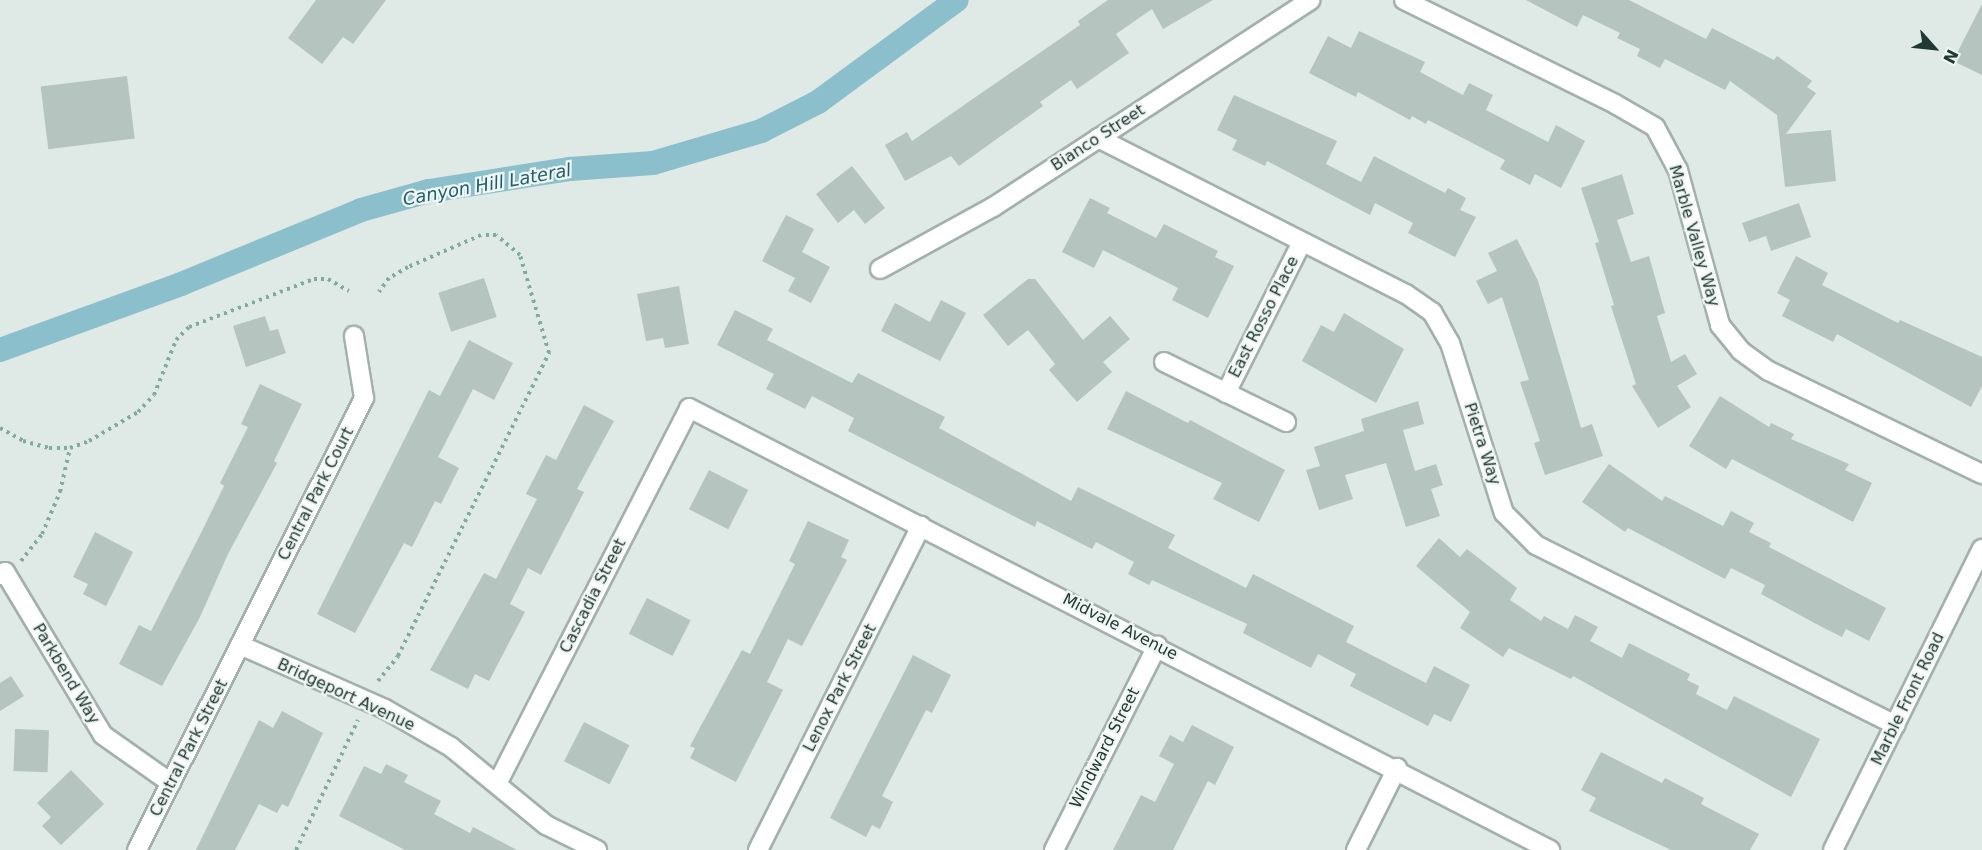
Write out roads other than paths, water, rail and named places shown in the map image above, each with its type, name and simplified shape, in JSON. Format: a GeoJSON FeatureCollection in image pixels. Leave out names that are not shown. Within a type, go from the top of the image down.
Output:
{"type":"FeatureCollection","features":[{"type":"Feature","properties":{"kind":"street","name":"Bianco Street"},"geometry":{"type":"LineString","coordinates":[[880,269],[993,207],[1311,0]]}},
{"type":"Feature","properties":{"kind":"street","name":"Marble Valley Way"},"geometry":{"type":"LineString","coordinates":[[1404,0],[1615,104],[1654,127],[1678,170],[1720,325],[1741,351],[1769,371],[1982,474]]}},
{"type":"Feature","properties":{"kind":"street","name":"Pietra Way"},"geometry":{"type":"LineString","coordinates":[[1098,138],[1406,294],[1432,312],[1450,343],[1504,513],[1536,545],[1895,725]]}},
{"type":"Feature","properties":{"kind":"street","name":"East Rosso Place"},"geometry":{"type":"LineString","coordinates":[[1226,393],[1302,242]]}},
{"type":"Feature","properties":{"kind":"street","name":"Central Park Court"},"geometry":{"type":"LineString","coordinates":[[240,645],[364,398],[354,336]]}},
{"type":"Feature","properties":{"kind":"street","name":"East Rosso Place"},"geometry":{"type":"LineString","coordinates":[[1164,362],[1286,422]]}},
{"type":"Feature","properties":{"kind":"street","name":"Midvale Avenue"},"geometry":{"type":"LineString","coordinates":[[689,408],[1397,768],[1550,850]]}},
{"type":"Feature","properties":{"kind":"street","name":"Cascadia Street"},"geometry":{"type":"LineString","coordinates":[[496,784],[689,408]]}},
{"type":"Feature","properties":{"kind":"street","name":"Lenox Park Street"},"geometry":{"type":"LineString","coordinates":[[758,850],[921,526]]}},
{"type":"Feature","properties":{"kind":"street","name":"Marble Front Road"},"geometry":{"type":"LineString","coordinates":[[1833,850],[1982,549]]}},
{"type":"Feature","properties":{"kind":"street","name":"Parkbend Way"},"geometry":{"type":"LineString","coordinates":[[2,574],[104,735],[171,783]]}},
{"type":"Feature","properties":{"kind":"street","name":"Central Park Street"},"geometry":{"type":"LineString","coordinates":[[137,850],[240,645]]}},
{"type":"Feature","properties":{"kind":"street","name":"Bridgeport Avenue"},"geometry":{"type":"LineString","coordinates":[[240,645],[385,709],[451,747],[546,825],[597,850]]}},
{"type":"Feature","properties":{"kind":"street","name":"Windward Street"},"geometry":{"type":"LineString","coordinates":[[1054,850],[1156,646]]}},
{"type":"Feature","properties":{"kind":"street"},"geometry":{"type":"LineString","coordinates":[[1356,850],[1397,768]]}},
{"type":"Feature","properties":{"kind":"waterway","name":"Canyon Hill Lateral"},"geometry":{"type":"LineString","coordinates":[[0,350],[181,284],[361,210],[429,191],[570,169],[653,163],[761,131],[818,102],[957,0]]}}]}
